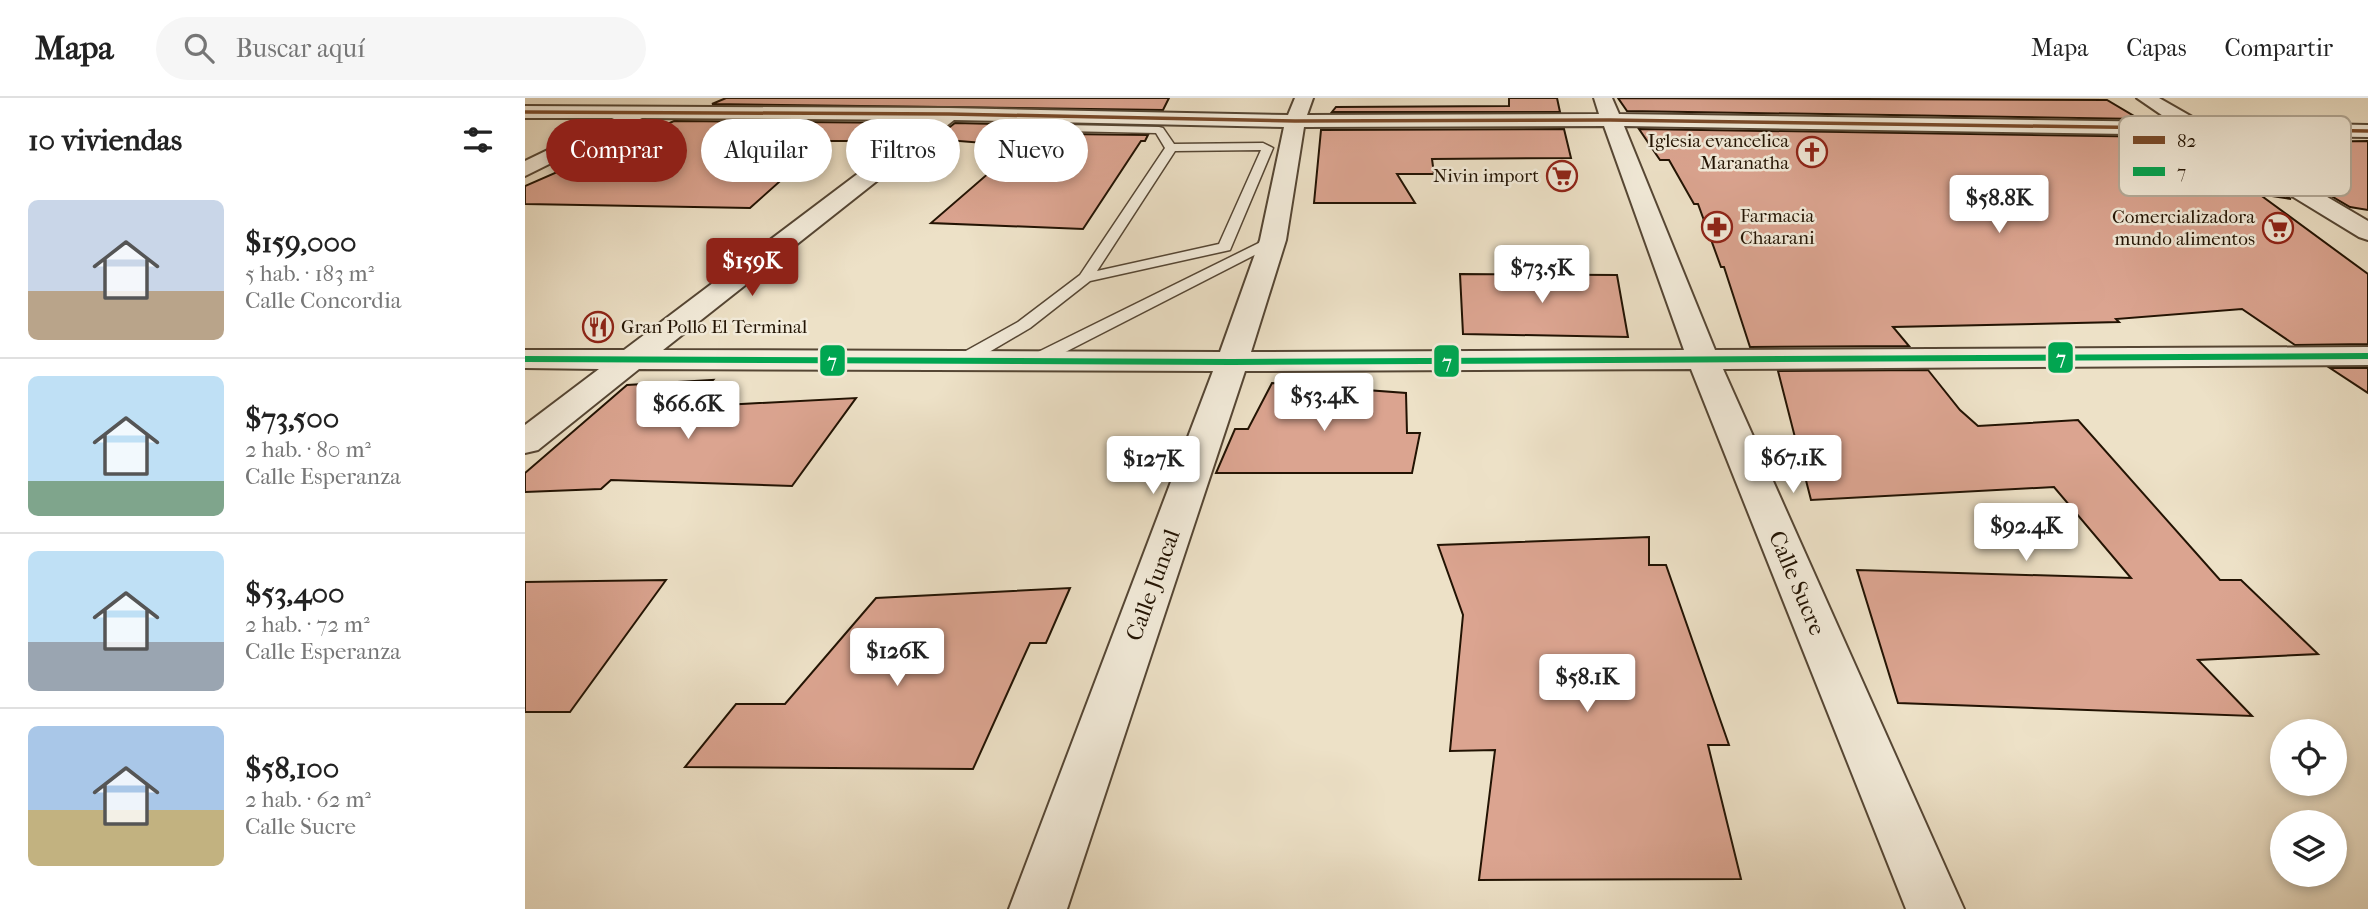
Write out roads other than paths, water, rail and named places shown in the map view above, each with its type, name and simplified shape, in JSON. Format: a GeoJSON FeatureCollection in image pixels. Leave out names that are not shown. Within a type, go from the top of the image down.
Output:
{"type":"FeatureCollection","features":[{"type":"Feature","properties":{"kind":"street"},"geometry":{"type":"LineString","coordinates":[[525,169],[671,98]]}},
{"type":"Feature","properties":{"kind":"street"},"geometry":{"type":"LineString","coordinates":[[2145,98],[2173,116]]}},
{"type":"Feature","properties":{"kind":"street"},"geometry":{"type":"LineString","coordinates":[[525,112],[1050,116],[1300,109],[1606,109],[2119,128]]}},
{"type":"Feature","properties":{"kind":"street","name":"Calle Juncal"},"geometry":{"type":"LineString","coordinates":[[1038,909],[1273,240],[1300,109]]}},
{"type":"Feature","properties":{"kind":"street","name":"Calle Sucre"},"geometry":{"type":"LineString","coordinates":[[1606,109],[1704,361],[1935,909]]}},
{"type":"Feature","properties":{"kind":"street"},"geometry":{"type":"LineString","coordinates":[[525,442],[950,114]]}},
{"type":"Feature","properties":{"kind":"street"},"geometry":{"type":"LineString","coordinates":[[2307,196],[2368,232]]}},
{"type":"Feature","properties":{"kind":"street"},"geometry":{"type":"LineString","coordinates":[[525,359],[1232,362],[2368,356]]}},
{"type":"Feature","properties":{"kind":"lane"},"geometry":{"type":"LineString","coordinates":[[1050,116],[1053,125],[1063,128],[1159,130],[1171,148]]}},
{"type":"Feature","properties":{"kind":"lane"},"geometry":{"type":"LineString","coordinates":[[1085,278],[1227,246],[1267,148],[1171,148]]}},
{"type":"Feature","properties":{"kind":"lane"},"geometry":{"type":"LineString","coordinates":[[961,361],[1024,325],[1085,278],[1171,148]]}},
{"type":"Feature","properties":{"kind":"lane"},"geometry":{"type":"LineString","coordinates":[[1034,361],[1273,240]]}},
{"type":"Feature","properties":{"kind":"place","name":"Iglesia evancelica Maranatha"},"geometry":{"type":"Point","coordinates":[1812,152]}},
{"type":"Feature","properties":{"kind":"place","name":"Nivin import"},"geometry":{"type":"Point","coordinates":[1562,176]}},
{"type":"Feature","properties":{"kind":"place","name":"Farmacia Chaarani"},"geometry":{"type":"Point","coordinates":[1717,227]}},
{"type":"Feature","properties":{"kind":"place","name":"Comercializadora mundo alimentos"},"geometry":{"type":"Point","coordinates":[2278,228]}},
{"type":"Feature","properties":{"kind":"place","name":"Gran Pollo El Terminal"},"geometry":{"type":"Point","coordinates":[598,327]}}]}
